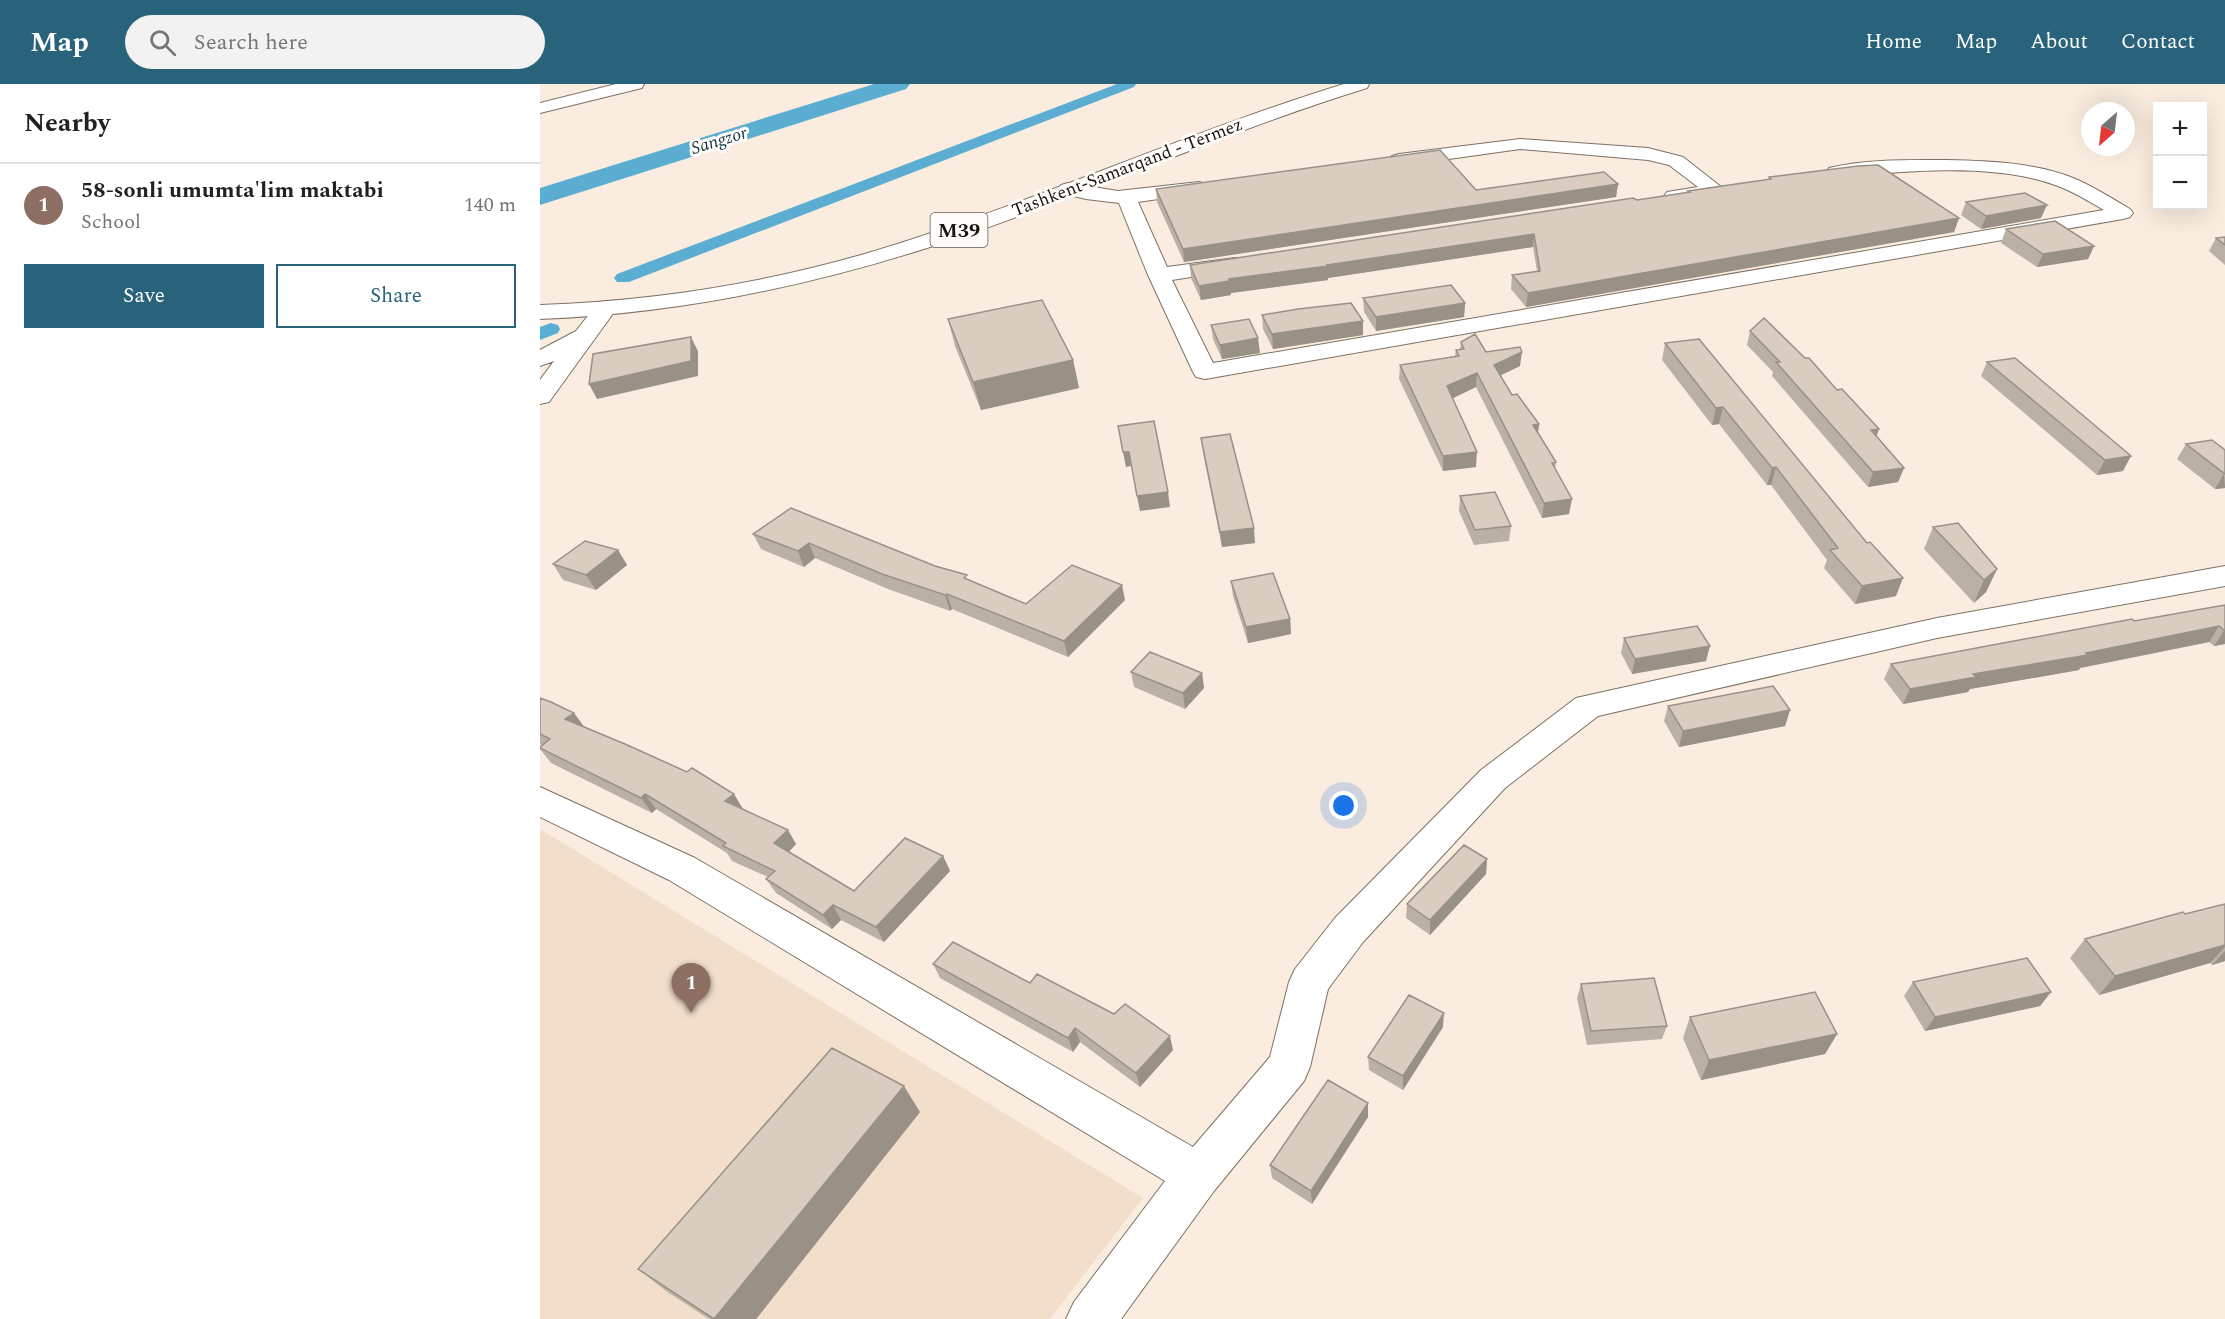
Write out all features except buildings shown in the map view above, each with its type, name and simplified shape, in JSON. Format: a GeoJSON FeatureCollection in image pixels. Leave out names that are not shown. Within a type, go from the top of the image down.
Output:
{"type":"FeatureCollection","features":[{"type":"Feature","properties":{"kind":"main road"},"geometry":{"type":"LineString","coordinates":[[540,108],[636,84]]}},
{"type":"Feature","properties":{"kind":"main road","name":"Tashkent-Samarqand - Termez"},"geometry":{"type":"LineString","coordinates":[[540,297],[663,288],[717,281],[832,256],[959,217],[1161,136],[1320,84]]}},
{"type":"Feature","properties":{"kind":"main road","name":"Tashkent-Samarqand - Termez"},"geometry":{"type":"LineString","coordinates":[[540,312],[606,308],[724,293],[843,266],[963,229],[1184,144],[1289,106],[1361,84]]}},
{"type":"Feature","properties":{"kind":"main road"},"geometry":{"type":"LineString","coordinates":[[1161,136],[1160,139],[1165,143],[1184,144]]}},
{"type":"Feature","properties":{"kind":"main road"},"geometry":{"type":"LineString","coordinates":[[1384,162],[1501,145],[1540,144],[1664,157],[1676,161],[1714,190]]}},
{"type":"Feature","properties":{"kind":"main road"},"geometry":{"type":"LineString","coordinates":[[1127,198],[1159,275],[1205,372],[2123,213],[2079,188],[2055,178],[2026,173],[1919,165],[1821,174]]}},
{"type":"Feature","properties":{"kind":"main road"},"geometry":{"type":"LineString","coordinates":[[1068,189],[1106,198],[1127,198],[1220,185]]}},
{"type":"Feature","properties":{"kind":"main road"},"geometry":{"type":"LineString","coordinates":[[1655,199],[1738,186]]}},
{"type":"Feature","properties":{"kind":"main road"},"geometry":{"type":"LineString","coordinates":[[1159,275],[1254,261]]}},
{"type":"Feature","properties":{"kind":"main road"},"geometry":{"type":"LineString","coordinates":[[540,397],[606,308]]}},
{"type":"Feature","properties":{"kind":"main road"},"geometry":{"type":"LineString","coordinates":[[540,358],[584,336]]}},
{"type":"Feature","properties":{"kind":"main road"},"geometry":{"type":"LineString","coordinates":[[1091,1319],[1198,1175],[1289,1067],[1309,982],[1349,930],[1493,779],[1588,706],[1937,628],[2225,576]]}},
{"type":"Feature","properties":{"kind":"main road"},"geometry":{"type":"LineString","coordinates":[[540,801],[682,868],[1198,1175]]}},
{"type":"Feature","properties":{"kind":"shaded area"},"geometry":{"type":"Polygon","coordinates":[[[540,829],[1143,1198],[1050,1319],[540,1319],[540,829]]]}},
{"type":"Feature","properties":{"kind":"waterway","name":"Sangzor"},"geometry":{"type":"LineString","coordinates":[[540,197],[898,84]]}},
{"type":"Feature","properties":{"kind":"waterway"},"geometry":{"type":"LineString","coordinates":[[623,278],[1129,84]]}},
{"type":"Feature","properties":{"kind":"waterway"},"geometry":{"type":"LineString","coordinates":[[540,334],[551,329]]}},
{"type":"Feature","properties":{"kind":"place","name":"58-sonli umumta'lim maktabi"},"geometry":{"type":"Point","coordinates":[691,1013]}}]}
